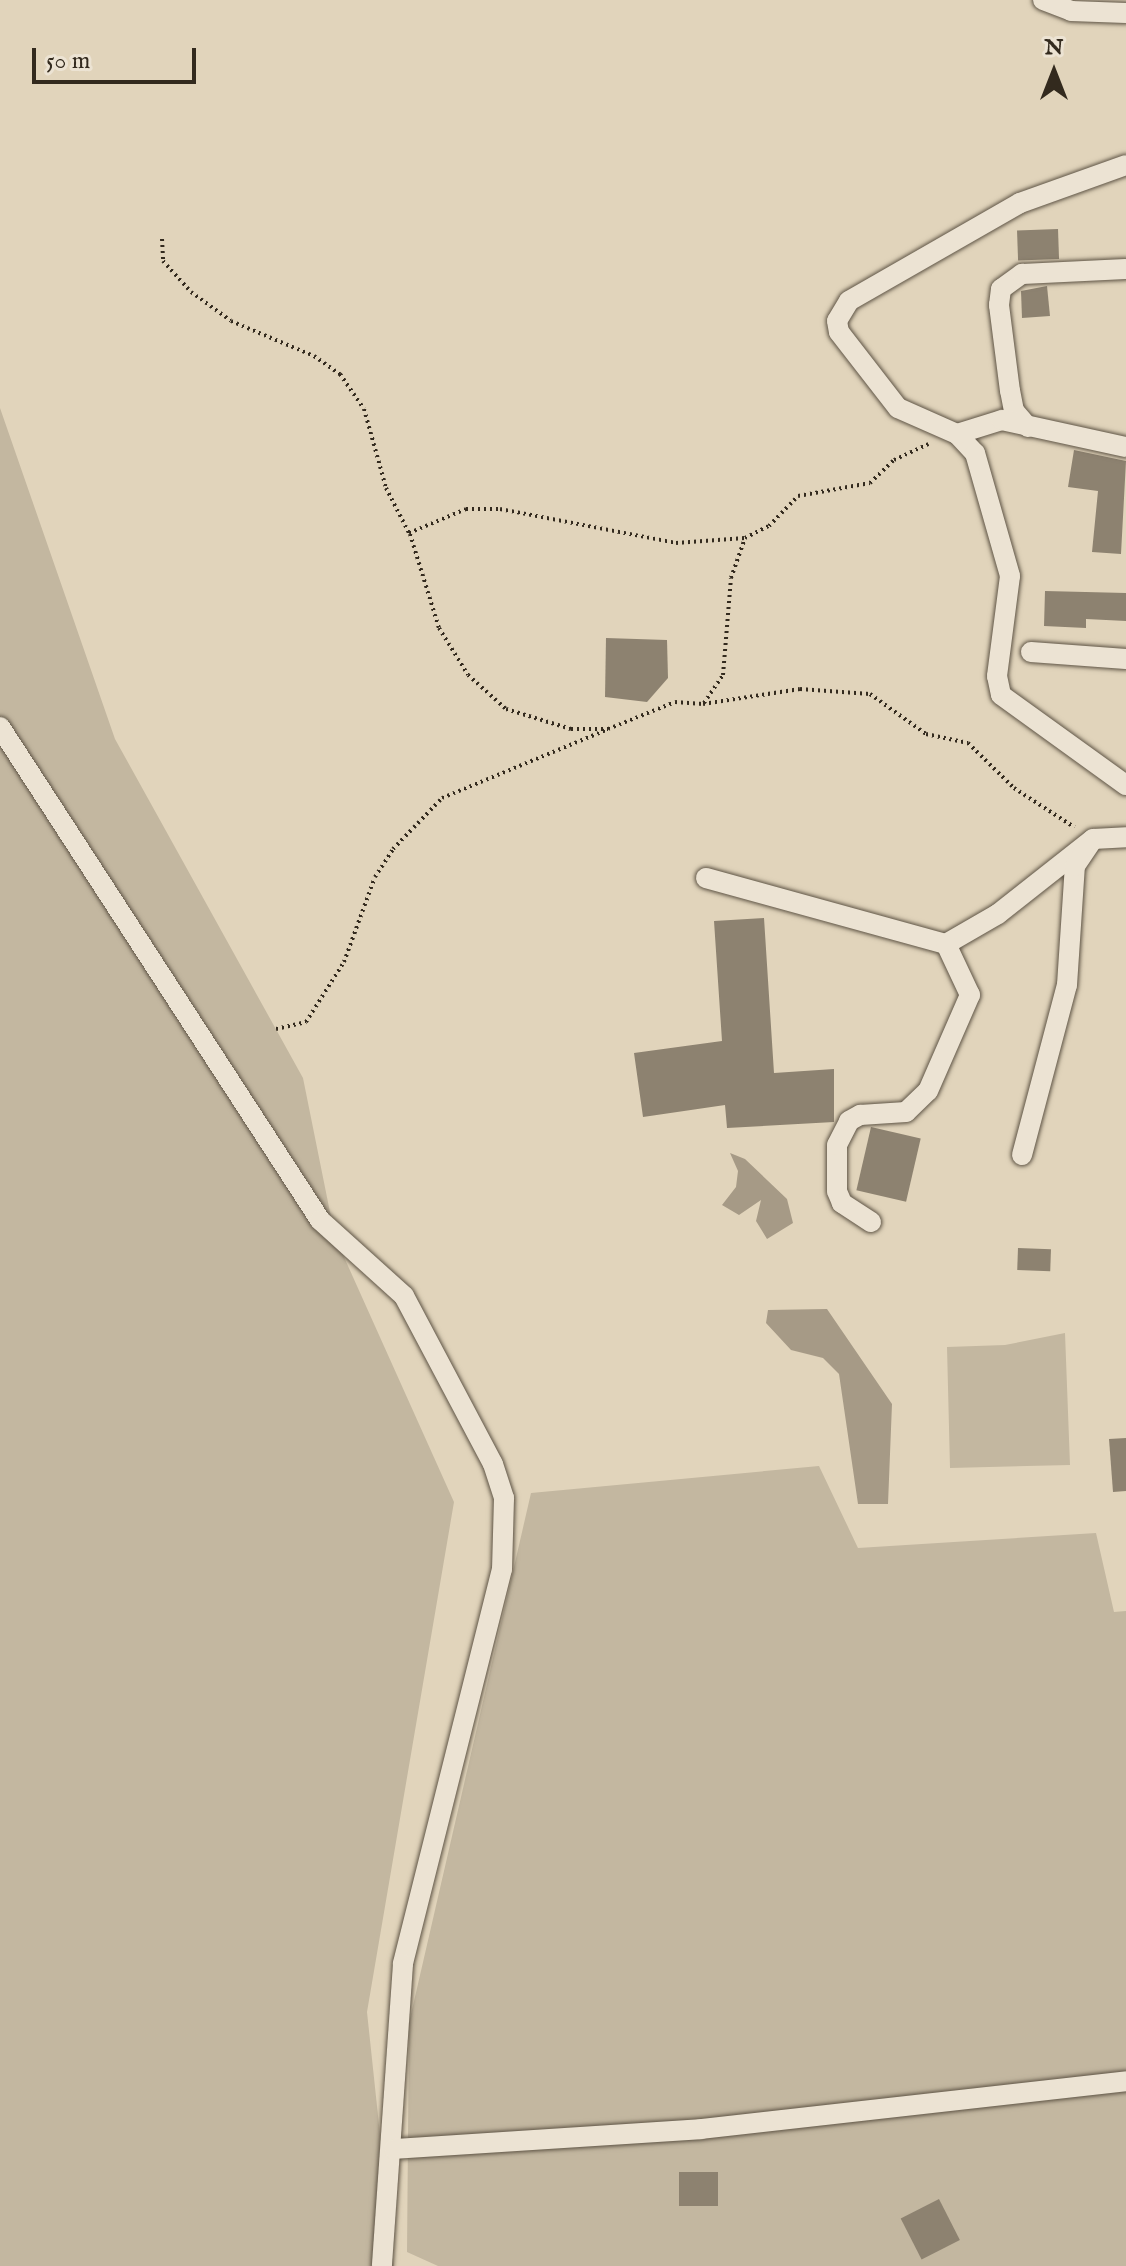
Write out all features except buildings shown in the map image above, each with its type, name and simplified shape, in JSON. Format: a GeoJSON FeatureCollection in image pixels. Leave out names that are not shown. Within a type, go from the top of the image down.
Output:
{"type":"FeatureCollection","features":[{"type":"Feature","properties":{"kind":"street"},"geometry":{"type":"LineString","coordinates":[[1043,0],[1071,11],[1126,13]]}},
{"type":"Feature","properties":{"kind":"street"},"geometry":{"type":"LineString","coordinates":[[1126,165],[1020,203],[840,310],[839,332],[898,408],[957,434],[975,453],[1008,565],[997,676],[1001,695],[1126,785]]}},
{"type":"Feature","properties":{"kind":"street"},"geometry":{"type":"LineString","coordinates":[[1028,427],[1014,411],[1010,391],[999,305],[1001,289],[1022,274],[1102,266],[1126,269]]}},
{"type":"Feature","properties":{"kind":"street"},"geometry":{"type":"LineString","coordinates":[[957,434],[993,420],[1126,447]]}},
{"type":"Feature","properties":{"kind":"street"},"geometry":{"type":"LineString","coordinates":[[1031,652],[1126,659]]}},
{"type":"Feature","properties":{"kind":"street"},"geometry":{"type":"LineString","coordinates":[[0,727],[320,1220],[404,1296],[493,1464],[504,1498],[502,1569],[403,1964],[394,2149],[382,2266]]}},
{"type":"Feature","properties":{"kind":"street"},"geometry":{"type":"LineString","coordinates":[[706,878],[946,944],[998,914],[1093,839],[1126,837]]}},
{"type":"Feature","properties":{"kind":"street"},"geometry":{"type":"LineString","coordinates":[[1022,1155],[1067,985],[1075,866],[1093,839]]}},
{"type":"Feature","properties":{"kind":"street"},"geometry":{"type":"LineString","coordinates":[[871,1222],[842,1203],[837,1191],[837,1145],[849,1121],[860,1115],[906,1112],[928,1091],[970,995],[946,944]]}},
{"type":"Feature","properties":{"kind":"street"},"geometry":{"type":"LineString","coordinates":[[394,2149],[701,2129],[1126,2081]]}},
{"type":"Feature","properties":{"kind":"path"},"geometry":{"type":"LineString","coordinates":[[162,239],[163,261],[191,292],[231,321],[314,356],[340,374],[364,409],[386,488],[409,533],[439,628],[468,675],[506,709],[571,729],[608,729]]}},
{"type":"Feature","properties":{"kind":"path"},"geometry":{"type":"LineString","coordinates":[[409,533],[466,509],[500,509],[676,543],[745,538],[769,526],[798,496],[870,483],[894,460],[957,434]]}},
{"type":"Feature","properties":{"kind":"path"},"geometry":{"type":"LineString","coordinates":[[703,704],[723,675],[731,578],[745,538]]}},
{"type":"Feature","properties":{"kind":"path"},"geometry":{"type":"LineString","coordinates":[[276,1029],[306,1022],[344,962],[375,877],[393,849],[442,798],[675,702],[703,704],[800,689],[870,694],[926,734],[968,743],[1014,788],[1093,839]]}},
{"type":"Feature","properties":{"kind":"shaded area"},"geometry":{"type":"Polygon","coordinates":[[[0,408],[115,739],[303,1078],[335,1237],[454,1502],[367,2012],[394,2266],[0,2266],[0,408]]]}},
{"type":"Feature","properties":{"kind":"shaded area"},"geometry":{"type":"Polygon","coordinates":[[[730,1153],[745,1159],[787,1199],[793,1223],[767,1239],[756,1221],[761,1200],[739,1215],[722,1205],[736,1187],[738,1171],[730,1153]]]}},
{"type":"Feature","properties":{"kind":"shaded area"},"geometry":{"type":"Polygon","coordinates":[[[827,1309],[892,1404],[888,1504],[858,1504],[839,1374],[823,1358],[791,1350],[766,1323],[768,1310],[827,1309]]]}},
{"type":"Feature","properties":{"kind":"shaded area"},"geometry":{"type":"Polygon","coordinates":[[[1065,1333],[1070,1465],[950,1468],[947,1347],[1005,1345],[1065,1333]]]}},
{"type":"Feature","properties":{"kind":"shaded area"},"geometry":{"type":"Polygon","coordinates":[[[819,1466],[858,1548],[1096,1533],[1114,1612],[1126,1611],[1126,2266],[438,2266],[407,2252],[409,2023],[531,1493],[819,1466]]]}}]}
